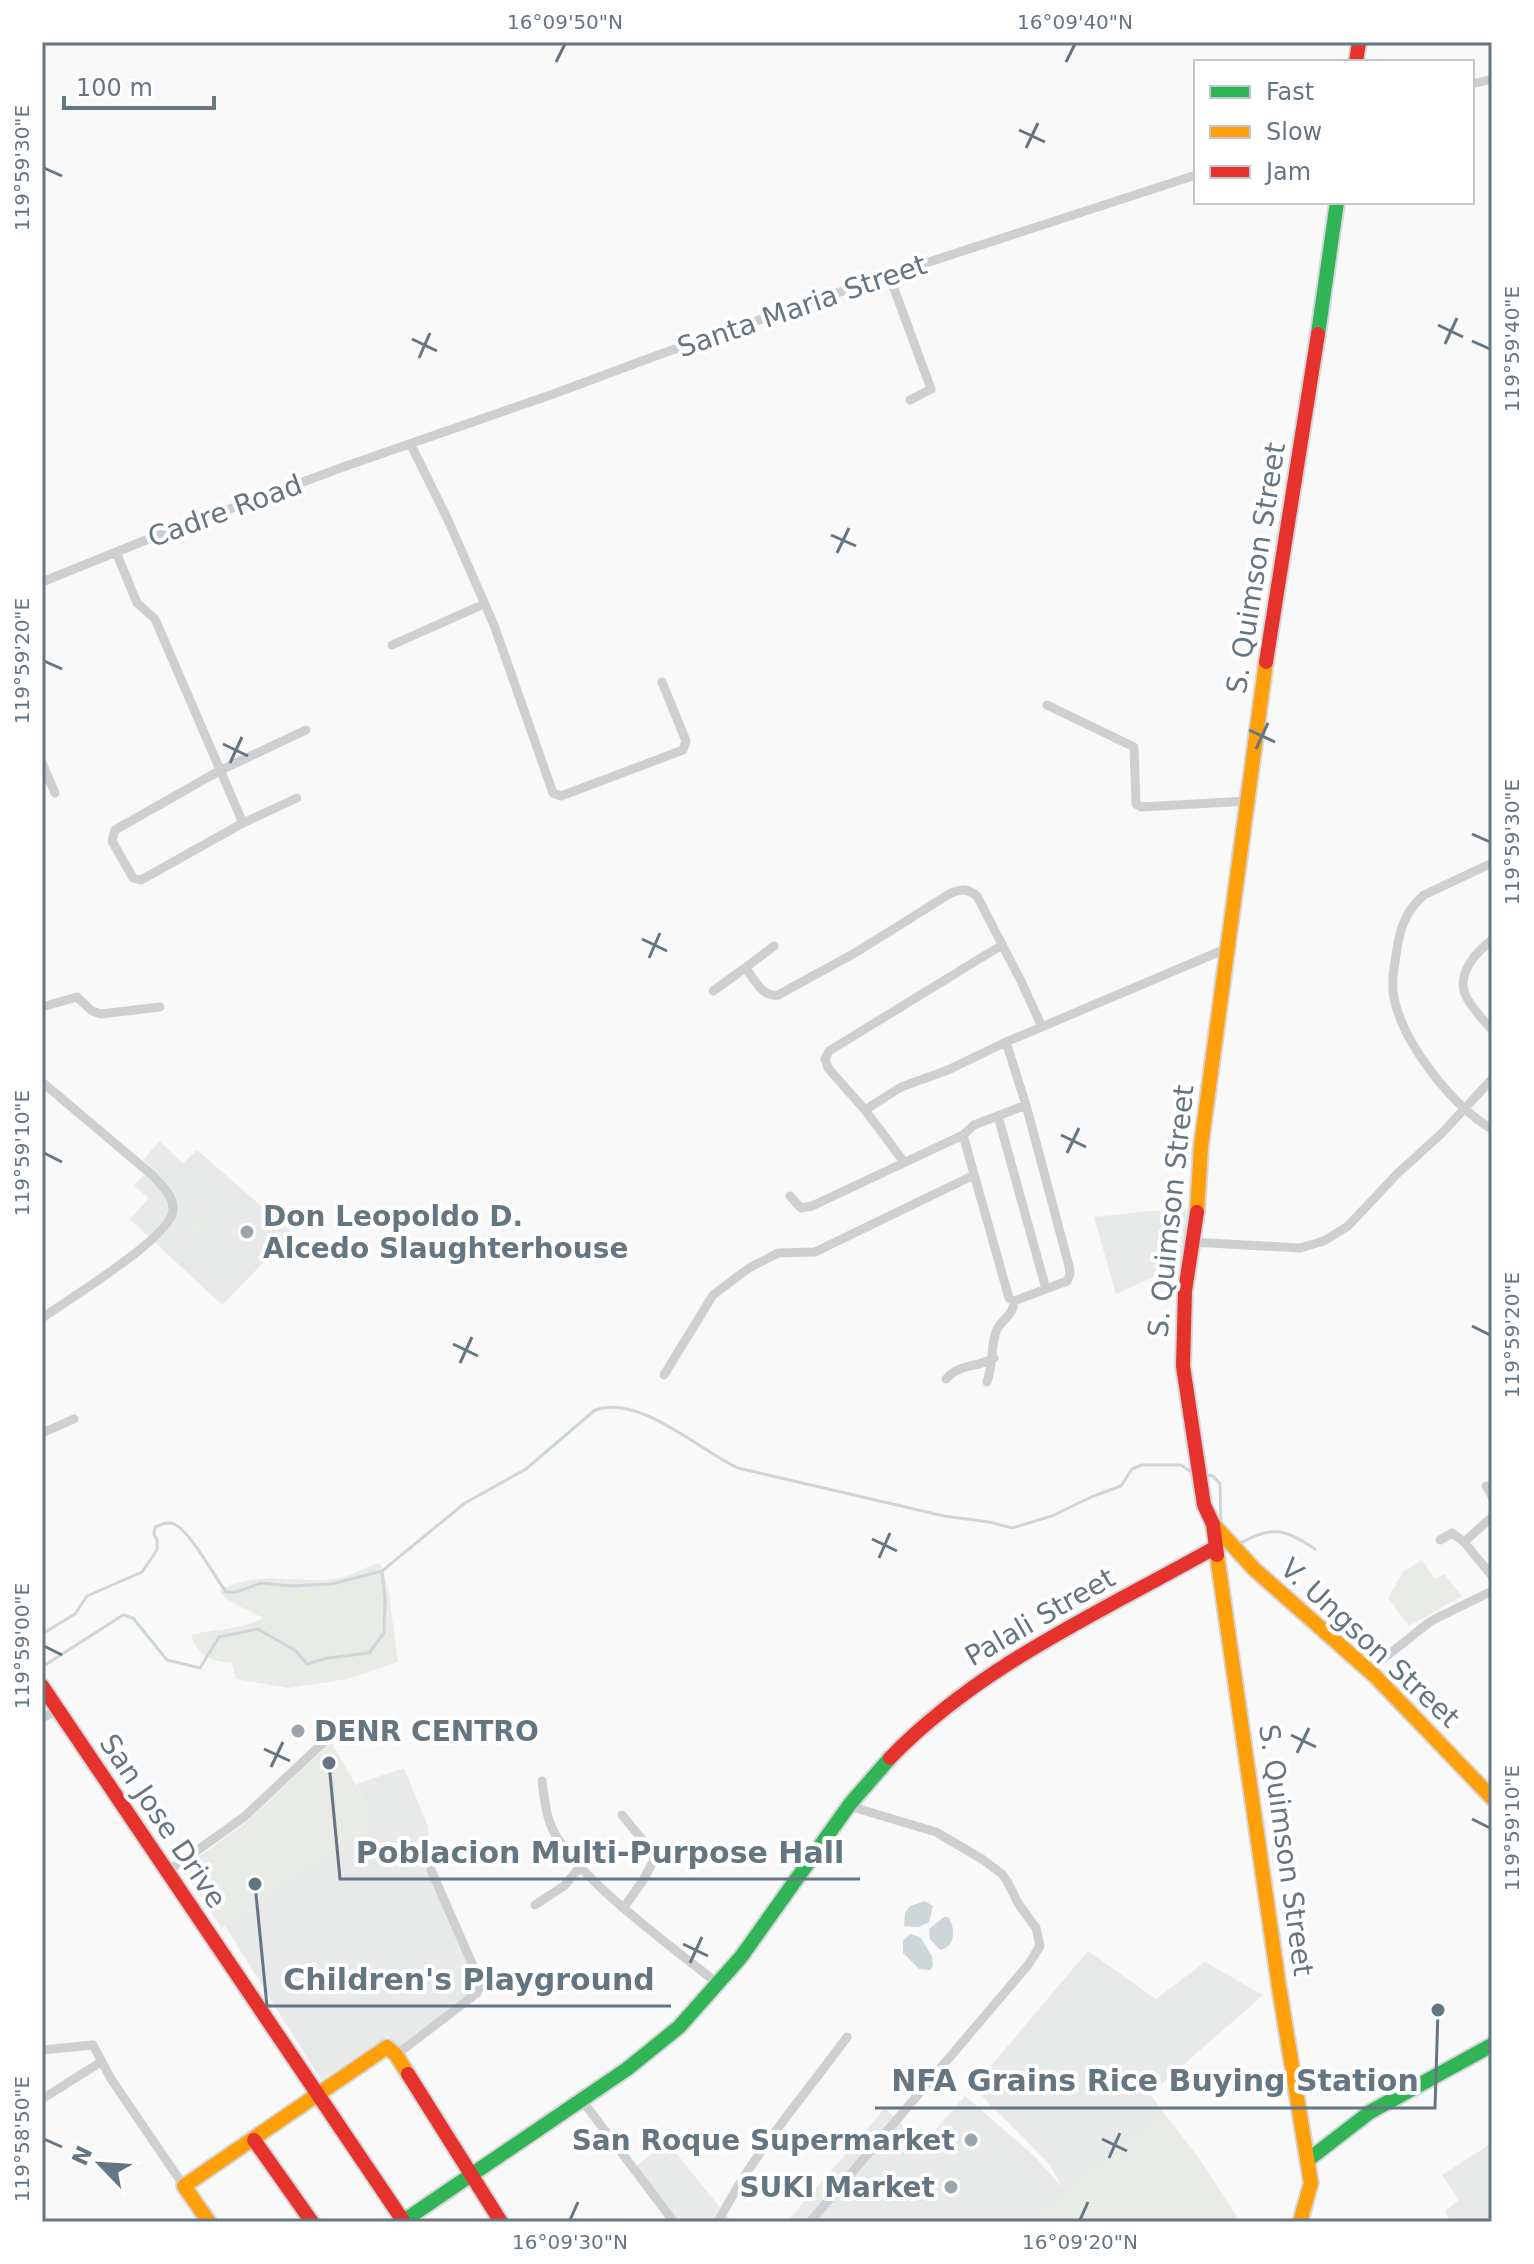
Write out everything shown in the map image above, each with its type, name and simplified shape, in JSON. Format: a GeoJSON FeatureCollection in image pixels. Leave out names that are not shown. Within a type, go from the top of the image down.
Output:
{"type":"FeatureCollection","features":[{"type":"Feature","properties":{"kind":"street","name":"Santa Maria Street"},"geometry":{"type":"LineString","coordinates":[[411,445],[889,275],[1194,176]]}},
{"type":"Feature","properties":{"kind":"street","name":"S. Quimson Street"},"geometry":{"type":"LineString","coordinates":[[1300,2222],[1311,2183],[1308,2160],[1279,1987],[1213,1524],[1204,1505],[1183,1366],[1185,1291],[1201,1146],[1271,626],[1337,204]]}},
{"type":"Feature","properties":{"kind":"street"},"geometry":{"type":"LineString","coordinates":[[889,275],[931,389],[910,400]]}},
{"type":"Feature","properties":{"kind":"street"},"geometry":{"type":"LineString","coordinates":[[411,445],[484,604],[550,788],[558,796],[683,750],[686,741],[662,682]]}},
{"type":"Feature","properties":{"kind":"street","name":"Cadre Road"},"geometry":{"type":"LineString","coordinates":[[42,582],[346,466],[411,445]]}},
{"type":"Feature","properties":{"kind":"street"},"geometry":{"type":"LineString","coordinates":[[116,552],[137,603],[155,619],[243,823]]}},
{"type":"Feature","properties":{"kind":"street"},"geometry":{"type":"LineString","coordinates":[[392,645],[484,604]]}},
{"type":"Feature","properties":{"kind":"street"},"geometry":{"type":"LineString","coordinates":[[1047,705],[1134,747],[1136,804],[1141,807],[1249,801]]}},
{"type":"Feature","properties":{"kind":"street"},"geometry":{"type":"LineString","coordinates":[[297,798],[243,823],[138,880],[133,878],[112,841],[115,830],[219,771],[306,730]]}},
{"type":"Feature","properties":{"kind":"street"},"geometry":{"type":"LineString","coordinates":[[42,763],[55,793]]}},
{"type":"Feature","properties":{"kind":"street"},"geometry":{"type":"LineString","coordinates":[[1492,863],[1424,895],[1414,903],[1398,938],[1392,987],[1399,1014],[1437,1081],[1463,1109],[1492,1129]]}},
{"type":"Feature","properties":{"kind":"street"},"geometry":{"type":"LineString","coordinates":[[745,968],[764,993],[778,995],[855,953],[951,893],[970,890],[977,896],[1042,1027]]}},
{"type":"Feature","properties":{"kind":"street"},"geometry":{"type":"LineString","coordinates":[[1492,940],[1471,961],[1463,983],[1464,993],[1492,1030]]}},
{"type":"Feature","properties":{"kind":"street"},"geometry":{"type":"LineString","coordinates":[[904,1162],[828,1068],[825,1059],[829,1051],[1002,945]]}},
{"type":"Feature","properties":{"kind":"street"},"geometry":{"type":"LineString","coordinates":[[713,991],[774,946]]}},
{"type":"Feature","properties":{"kind":"street"},"geometry":{"type":"LineString","coordinates":[[865,1110],[901,1087],[948,1070],[1006,1042],[1228,948]]}},
{"type":"Feature","properties":{"kind":"street"},"geometry":{"type":"LineString","coordinates":[[42,1007],[77,997],[92,1011],[101,1014],[160,1007]]}},
{"type":"Feature","properties":{"kind":"street"},"geometry":{"type":"LineString","coordinates":[[1006,1042],[1026,1105],[1070,1274],[1067,1281],[1014,1301]]}},
{"type":"Feature","properties":{"kind":"street"},"geometry":{"type":"LineString","coordinates":[[1192,1242],[1300,1248],[1324,1241],[1348,1226],[1492,1079]]}},
{"type":"Feature","properties":{"kind":"street"},"geometry":{"type":"LineString","coordinates":[[42,1082],[151,1174],[173,1203],[173,1214],[168,1225],[150,1243],[42,1318]]}},
{"type":"Feature","properties":{"kind":"street"},"geometry":{"type":"LineString","coordinates":[[790,1196],[801,1208],[812,1206],[963,1135],[974,1125],[1026,1105]]}},
{"type":"Feature","properties":{"kind":"street"},"geometry":{"type":"LineString","coordinates":[[998,1116],[1046,1289]]}},
{"type":"Feature","properties":{"kind":"street"},"geometry":{"type":"LineString","coordinates":[[963,1135],[1007,1294],[1014,1301]]}},
{"type":"Feature","properties":{"kind":"street"},"geometry":{"type":"LineString","coordinates":[[664,1375],[713,1295],[749,1268],[778,1253],[815,1252],[974,1175]]}},
{"type":"Feature","properties":{"kind":"street"},"geometry":{"type":"LineString","coordinates":[[987,1382],[994,1358],[995,1332],[1013,1312],[1014,1301]]}},
{"type":"Feature","properties":{"kind":"street"},"geometry":{"type":"LineString","coordinates":[[946,1379],[961,1367],[985,1363],[994,1358]]}},
{"type":"Feature","properties":{"kind":"street"},"geometry":{"type":"LineString","coordinates":[[42,1433],[74,1419]]}},
{"type":"Feature","properties":{"kind":"street"},"geometry":{"type":"LineString","coordinates":[[1486,1486],[1492,1496]]}},
{"type":"Feature","properties":{"kind":"street"},"geometry":{"type":"LineString","coordinates":[[1464,1542],[1492,1517]]}},
{"type":"Feature","properties":{"kind":"street","name":"V. Ungson Street"},"geometry":{"type":"LineString","coordinates":[[1213,1524],[1254,1569],[1369,1670],[1492,1798]]}},
{"type":"Feature","properties":{"kind":"street"},"geometry":{"type":"LineString","coordinates":[[1440,1540],[1452,1533],[1464,1542],[1492,1576]]}},
{"type":"Feature","properties":{"kind":"street","name":"Palali Street"},"geometry":{"type":"LineString","coordinates":[[403,2222],[631,2068],[680,2026],[717,1983],[849,1806],[912,1735],[995,1669],[1023,1651],[1216,1547]]}},
{"type":"Feature","properties":{"kind":"street"},"geometry":{"type":"LineString","coordinates":[[1369,1670],[1431,1621],[1492,1591]]}},
{"type":"Feature","properties":{"kind":"street","name":"San Jose Drive"},"geometry":{"type":"LineString","coordinates":[[42,1686],[403,2222]]}},
{"type":"Feature","properties":{"kind":"street"},"geometry":{"type":"LineString","coordinates":[[42,1718],[58,1710]]}},
{"type":"Feature","properties":{"kind":"street"},"geometry":{"type":"LineString","coordinates":[[167,1872],[244,1817],[326,1740]]}},
{"type":"Feature","properties":{"kind":"street"},"geometry":{"type":"LineString","coordinates":[[542,1781],[549,1822],[580,1867],[717,1983]]}},
{"type":"Feature","properties":{"kind":"street"},"geometry":{"type":"LineString","coordinates":[[810,2222],[1028,1965],[1040,1946],[1036,1928],[1007,1881],[982,1859],[936,1832],[849,1806]]}},
{"type":"Feature","properties":{"kind":"street"},"geometry":{"type":"LineString","coordinates":[[622,1815],[650,1849],[654,1860],[624,1907]]}},
{"type":"Feature","properties":{"kind":"street"},"geometry":{"type":"LineString","coordinates":[[535,1905],[564,1886],[580,1867]]}},
{"type":"Feature","properties":{"kind":"street"},"geometry":{"type":"LineString","coordinates":[[396,2055],[477,1993],[481,1984],[431,1870]]}},
{"type":"Feature","properties":{"kind":"street"},"geometry":{"type":"LineString","coordinates":[[718,2222],[747,2170],[847,2037]]}},
{"type":"Feature","properties":{"kind":"street"},"geometry":{"type":"LineString","coordinates":[[42,2050],[93,2045],[101,2062],[209,2222]]}},
{"type":"Feature","properties":{"kind":"street"},"geometry":{"type":"LineString","coordinates":[[1308,2160],[1370,2112],[1492,2045]]}},
{"type":"Feature","properties":{"kind":"street"},"geometry":{"type":"LineString","coordinates":[[184,2186],[383,2047],[391,2048],[396,2055],[501,2222]]}},
{"type":"Feature","properties":{"kind":"street"},"geometry":{"type":"LineString","coordinates":[[42,2099],[101,2062]]}},
{"type":"Feature","properties":{"kind":"street"},"geometry":{"type":"LineString","coordinates":[[581,2099],[674,2222]]}},
{"type":"Feature","properties":{"kind":"street"},"geometry":{"type":"LineString","coordinates":[[254,2140],[312,2222]]}},
{"type":"Feature","properties":{"kind":"shaded area"},"geometry":{"type":"Polygon","coordinates":[[[159,1141],[183,1163],[197,1150],[292,1233],[222,1305],[130,1219],[149,1198],[134,1186],[151,1167],[143,1160],[159,1141]]]}},
{"type":"Feature","properties":{"kind":"shaded area"},"geometry":{"type":"Polygon","coordinates":[[[1202,1210],[1196,1258],[1116,1294],[1094,1217],[1202,1210]]]}},
{"type":"Feature","properties":{"kind":"shaded area"},"geometry":{"type":"Polygon","coordinates":[[[198,1212],[210,1222],[193,1242],[181,1231],[198,1212]]]}},
{"type":"Feature","properties":{"kind":"shaded area"},"geometry":{"type":"Polygon","coordinates":[[[1422,1560],[1435,1579],[1444,1574],[1462,1596],[1409,1626],[1388,1598],[1403,1572],[1422,1560]]]}},
{"type":"Feature","properties":{"kind":"shaded area"},"geometry":{"type":"Polygon","coordinates":[[[380,1563],[388,1587],[398,1662],[348,1679],[289,1688],[236,1679],[232,1663],[206,1657],[191,1635],[246,1625],[263,1618],[229,1601],[219,1591],[235,1584],[251,1580],[312,1580],[349,1576],[380,1563]]]}},
{"type":"Feature","properties":{"kind":"shaded area"},"geometry":{"type":"Polygon","coordinates":[[[331,1742],[379,1825],[222,1928],[181,1869],[242,1826],[331,1742]]]}},
{"type":"Feature","properties":{"kind":"shaded area"},"geometry":{"type":"Polygon","coordinates":[[[404,1768],[428,1826],[430,1853],[484,1988],[482,1993],[400,2052],[388,2036],[321,2080],[225,1926],[378,1825],[356,1784],[404,1768]]]}},
{"type":"Feature","properties":{"kind":"shaded area"},"geometry":{"type":"Polygon","coordinates":[[[925,1901],[933,1906],[929,1922],[919,1927],[904,1926],[905,1913],[910,1906],[925,1901]]]}},
{"type":"Feature","properties":{"kind":"shaded area"},"geometry":{"type":"Polygon","coordinates":[[[944,1917],[951,1921],[953,1936],[949,1945],[940,1950],[930,1939],[929,1929],[944,1917]]]}},
{"type":"Feature","properties":{"kind":"shaded area"},"geometry":{"type":"Polygon","coordinates":[[[910,1934],[920,1937],[932,1956],[933,1966],[930,1970],[919,1969],[903,1953],[903,1941],[910,1934]]]}},
{"type":"Feature","properties":{"kind":"shaded area"},"geometry":{"type":"Polygon","coordinates":[[[1088,1951],[1156,1999],[1205,1962],[1263,1995],[1150,2094],[1164,2113],[1029,2222],[787,2222],[885,2108],[923,2144],[965,2096],[1033,2155],[1063,2188],[1050,2165],[973,2087],[1088,1951]]]}},
{"type":"Feature","properties":{"kind":"shaded area"},"geometry":{"type":"Polygon","coordinates":[[[1164,2113],[1199,2158],[1237,2217],[1233,2222],[1029,2222],[1164,2113]]]}},
{"type":"Feature","properties":{"kind":"shaded area"},"geometry":{"type":"Polygon","coordinates":[[[667,2142],[732,2222],[680,2222],[636,2166],[667,2142]]]}},
{"type":"Feature","properties":{"kind":"shaded area"},"geometry":{"type":"Polygon","coordinates":[[[1492,2143],[1492,2222],[1451,2222],[1445,2211],[1459,2200],[1442,2175],[1492,2143]]]}},
{"type":"Feature","properties":{"kind":"waterway"},"geometry":{"type":"LineString","coordinates":[[42,1667],[123,1615],[133,1618],[167,1660],[200,1668],[219,1637],[258,1629],[296,1651],[307,1664],[369,1653],[384,1633],[382,1571],[465,1503],[526,1469],[595,1410],[612,1407],[630,1410],[668,1426],[738,1468],[944,1516],[1012,1528],[1052,1516],[1121,1486],[1132,1469],[1142,1465],[1181,1465],[1194,1474]]}},
{"type":"Feature","properties":{"kind":"waterway"},"geometry":{"type":"LineString","coordinates":[[1208,1475],[1220,1484],[1221,1523]]}},
{"type":"Feature","properties":{"kind":"waterway"},"geometry":{"type":"LineString","coordinates":[[42,1634],[75,1614],[87,1596],[142,1572],[157,1550],[155,1527],[164,1523],[174,1524],[187,1535],[226,1592],[236,1592],[261,1583],[292,1586],[332,1584],[382,1571]]}},
{"type":"Feature","properties":{"kind":"waterway"},"geometry":{"type":"LineString","coordinates":[[1234,1541],[1243,1542],[1263,1533],[1279,1532],[1315,1549]]}},
{"type":"Feature","properties":{"kind":"waterway"},"geometry":{"type":"LineString","coordinates":[[42,1650],[45,1665]]}},
{"type":"Feature","properties":{"kind":"traffic: fast"},"geometry":{"type":"LineString","coordinates":[[1318,334],[1337,204]]}},
{"type":"Feature","properties":{"kind":"traffic: fast"},"geometry":{"type":"LineString","coordinates":[[402,2222],[627,2069],[679,2027],[741,1957],[850,1804],[890,1758]]}},
{"type":"Feature","properties":{"kind":"traffic: fast"},"geometry":{"type":"LineString","coordinates":[[1308,2160],[1370,2112],[1492,2045]]}},
{"type":"Feature","properties":{"kind":"traffic: slow"},"geometry":{"type":"LineString","coordinates":[[1197,1212],[1201,1146],[1266,662]]}},
{"type":"Feature","properties":{"kind":"traffic: slow"},"geometry":{"type":"LineString","coordinates":[[1214,1525],[1254,1569],[1375,1676],[1492,1798]]}},
{"type":"Feature","properties":{"kind":"traffic: slow"},"geometry":{"type":"LineString","coordinates":[[1217,1555],[1279,1987],[1311,2183],[1300,2222]]}},
{"type":"Feature","properties":{"kind":"traffic: slow"},"geometry":{"type":"LineString","coordinates":[[209,2222],[184,2186],[387,2047],[408,2074]]}},
{"type":"Feature","properties":{"kind":"traffic: jam"},"geometry":{"type":"LineString","coordinates":[[1356,60],[1359,42]]}},
{"type":"Feature","properties":{"kind":"traffic: jam"},"geometry":{"type":"LineString","coordinates":[[1266,662],[1318,334]]}},
{"type":"Feature","properties":{"kind":"traffic: jam"},"geometry":{"type":"LineString","coordinates":[[1197,1212],[1185,1291],[1183,1366],[1204,1505],[1213,1524],[1217,1555]]}},
{"type":"Feature","properties":{"kind":"traffic: jam"},"geometry":{"type":"LineString","coordinates":[[890,1758],[963,1694],[1003,1667],[1216,1547]]}},
{"type":"Feature","properties":{"kind":"traffic: jam"},"geometry":{"type":"LineString","coordinates":[[42,1686],[404,2222]]}},
{"type":"Feature","properties":{"kind":"traffic: jam"},"geometry":{"type":"LineString","coordinates":[[408,2074],[501,2222]]}},
{"type":"Feature","properties":{"kind":"traffic: jam"},"geometry":{"type":"LineString","coordinates":[[254,2140],[312,2222]]}},
{"type":"Feature","properties":{"kind":"place","name":"Don Leopoldo D. Alcedo Slaughterhouse"},"geometry":{"type":"Point","coordinates":[247,1232]}},
{"type":"Feature","properties":{"kind":"place","name":"DENR CENTRO"},"geometry":{"type":"Point","coordinates":[298,1731]}},
{"type":"Feature","properties":{"kind":"place","name":"Poblacion Multi-Purpose Hall"},"geometry":{"type":"Point","coordinates":[329,1763]}},
{"type":"Feature","properties":{"kind":"place","name":"Children's Playground"},"geometry":{"type":"Point","coordinates":[255,1884]}},
{"type":"Feature","properties":{"kind":"place","name":"NFA Grains Rice Buying Station"},"geometry":{"type":"Point","coordinates":[1438,2010]}},
{"type":"Feature","properties":{"kind":"place","name":"San Roque Supermarket"},"geometry":{"type":"Point","coordinates":[971,2140]}},
{"type":"Feature","properties":{"kind":"place","name":"SUKI Market"},"geometry":{"type":"Point","coordinates":[951,2187]}}]}
